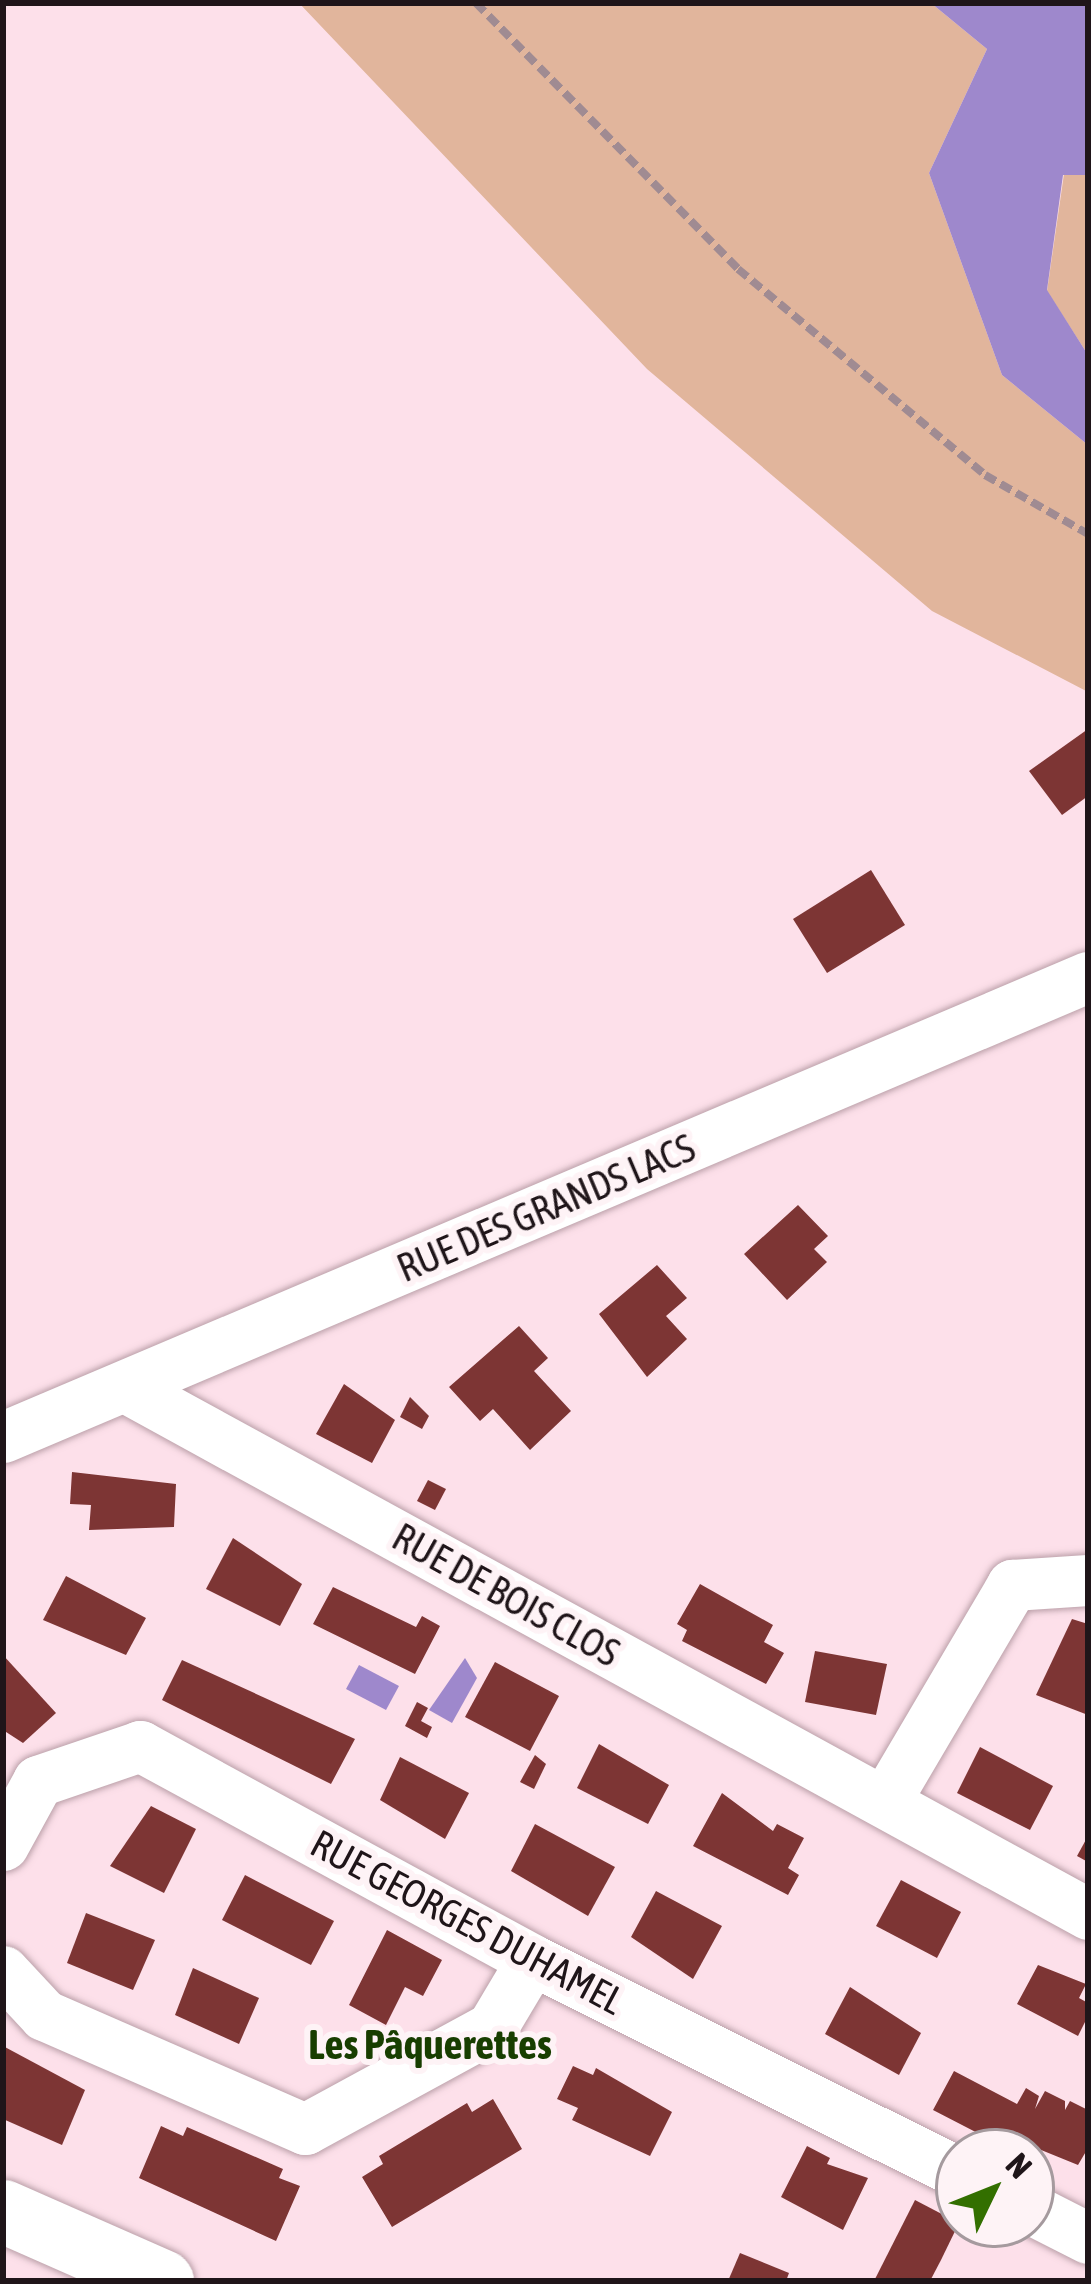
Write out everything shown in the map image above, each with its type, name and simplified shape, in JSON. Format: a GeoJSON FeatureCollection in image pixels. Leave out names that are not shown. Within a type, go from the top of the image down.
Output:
{"type":"FeatureCollection","features":[{"type":"Feature","properties":{"kind":"main road"},"geometry":{"type":"LineString","coordinates":[[3,2210],[162,2281]]}},
{"type":"Feature","properties":{"kind":"street","name":"RUE DES GRANDS LACS"},"geometry":{"type":"LineString","coordinates":[[3,1437],[1088,976]]}},
{"type":"Feature","properties":{"kind":"street","name":"RUE DE BOIS CLOS"},"geometry":{"type":"LineString","coordinates":[[127,1388],[1088,1914]]}},
{"type":"Feature","properties":{"kind":"street"},"geometry":{"type":"LineString","coordinates":[[885,1801],[1012,1585],[1088,1580]]}},
{"type":"Feature","properties":{"kind":"street","name":"RUE GEORGES DUHAMEL"},"geometry":{"type":"LineString","coordinates":[[3,1845],[38,1781],[140,1746],[532,1960],[935,2162]]}},
{"type":"Feature","properties":{"kind":"street"},"geometry":{"type":"LineString","coordinates":[[3,1971],[44,2015],[305,2129],[492,2026],[532,1960]]}},
{"type":"Feature","properties":{"kind":"street"},"geometry":{"type":"LineString","coordinates":[[1055,2222],[1088,2238]]}},
{"type":"Feature","properties":{"kind":"path"},"geometry":{"type":"LineString","coordinates":[[476,3],[738,269],[985,475],[1088,534]]}},
{"type":"Feature","properties":{"kind":"shaded area"},"geometry":{"type":"Polygon","coordinates":[[[299,3],[931,3],[987,49],[929,173],[1002,375],[1088,445],[1088,692],[932,611],[647,369],[299,3]]]}},
{"type":"Feature","properties":{"kind":"shaded area"},"geometry":{"type":"Polygon","coordinates":[[[931,3],[1088,3],[1088,175],[1063,175],[1047,290],[1088,355],[1088,445],[1002,375],[929,173],[987,49],[931,3]]]}},
{"type":"Feature","properties":{"kind":"shaded area"},"geometry":{"type":"Polygon","coordinates":[[[1064,174],[1088,175],[1088,355],[1047,291],[1064,174]]]}},
{"type":"Feature","properties":{"kind":"shaded area"},"geometry":{"type":"Polygon","coordinates":[[[465,1658],[477,1678],[452,1723],[429,1710],[465,1658]]]}},
{"type":"Feature","properties":{"kind":"shaded area"},"geometry":{"type":"Polygon","coordinates":[[[359,1665],[399,1686],[386,1710],[346,1689],[359,1665]]]}},
{"type":"Feature","properties":{"kind":"building"},"geometry":{"type":"Polygon","coordinates":[[[1088,729],[1088,796],[1062,815],[1029,771],[1088,729]]]}},
{"type":"Feature","properties":{"kind":"building"},"geometry":{"type":"Polygon","coordinates":[[[871,870],[905,925],[827,973],[793,919],[871,870]]]}},
{"type":"Feature","properties":{"kind":"building"},"geometry":{"type":"Polygon","coordinates":[[[798,1205],[828,1236],[814,1249],[827,1262],[787,1300],[744,1254],[798,1205]]]}},
{"type":"Feature","properties":{"kind":"building"},"geometry":{"type":"Polygon","coordinates":[[[657,1265],[687,1298],[666,1316],[687,1339],[647,1377],[599,1314],[657,1265]]]}},
{"type":"Feature","properties":{"kind":"building"},"geometry":{"type":"Polygon","coordinates":[[[519,1326],[548,1358],[534,1371],[571,1411],[530,1450],[493,1409],[480,1421],[449,1387],[519,1326]]]}},
{"type":"Feature","properties":{"kind":"building"},"geometry":{"type":"Polygon","coordinates":[[[344,1384],[395,1420],[372,1463],[316,1434],[344,1384]]]}},
{"type":"Feature","properties":{"kind":"building"},"geometry":{"type":"Polygon","coordinates":[[[410,1397],[429,1416],[422,1429],[400,1417],[410,1397]]]}},
{"type":"Feature","properties":{"kind":"building"},"geometry":{"type":"Polygon","coordinates":[[[72,1472],[176,1484],[174,1527],[89,1530],[91,1505],[70,1504],[72,1472]]]}},
{"type":"Feature","properties":{"kind":"building"},"geometry":{"type":"Polygon","coordinates":[[[428,1480],[446,1489],[435,1510],[417,1501],[428,1480]]]}},
{"type":"Feature","properties":{"kind":"building"},"geometry":{"type":"Polygon","coordinates":[[[233,1538],[302,1584],[280,1626],[206,1589],[233,1538]]]}},
{"type":"Feature","properties":{"kind":"building"},"geometry":{"type":"Polygon","coordinates":[[[66,1576],[146,1618],[126,1655],[43,1620],[66,1576]]]}},
{"type":"Feature","properties":{"kind":"building"},"geometry":{"type":"Polygon","coordinates":[[[700,1584],[773,1625],[764,1642],[784,1653],[766,1684],[682,1641],[687,1630],[677,1624],[700,1584]]]}},
{"type":"Feature","properties":{"kind":"building"},"geometry":{"type":"Polygon","coordinates":[[[333,1587],[416,1627],[422,1616],[440,1626],[415,1674],[313,1624],[333,1587]]]}},
{"type":"Feature","properties":{"kind":"building"},"geometry":{"type":"Polygon","coordinates":[[[1072,1619],[1088,1624],[1088,1715],[1036,1695],[1072,1619]]]}},
{"type":"Feature","properties":{"kind":"building"},"geometry":{"type":"Polygon","coordinates":[[[815,1651],[887,1664],[876,1715],[805,1702],[815,1651]]]}},
{"type":"Feature","properties":{"kind":"building"},"geometry":{"type":"Polygon","coordinates":[[[3,1655],[56,1713],[23,1743],[3,1730],[3,1655]]]}},
{"type":"Feature","properties":{"kind":"building"},"geometry":{"type":"Polygon","coordinates":[[[182,1660],[355,1739],[331,1784],[162,1700],[182,1660]]]}},
{"type":"Feature","properties":{"kind":"building"},"geometry":{"type":"Polygon","coordinates":[[[495,1662],[559,1696],[530,1751],[465,1717],[495,1662]]]}},
{"type":"Feature","properties":{"kind":"building"},"geometry":{"type":"Polygon","coordinates":[[[417,1702],[428,1708],[421,1721],[432,1727],[427,1738],[405,1726],[417,1702]]]}},
{"type":"Feature","properties":{"kind":"building"},"geometry":{"type":"Polygon","coordinates":[[[599,1744],[669,1785],[648,1824],[577,1788],[599,1744]]]}},
{"type":"Feature","properties":{"kind":"building"},"geometry":{"type":"Polygon","coordinates":[[[980,1747],[1053,1786],[1030,1830],[957,1793],[980,1747]]]}},
{"type":"Feature","properties":{"kind":"building"},"geometry":{"type":"Polygon","coordinates":[[[535,1755],[546,1764],[534,1789],[520,1782],[535,1755]]]}},
{"type":"Feature","properties":{"kind":"building"},"geometry":{"type":"Polygon","coordinates":[[[400,1757],[469,1793],[445,1839],[380,1800],[400,1757]]]}},
{"type":"Feature","properties":{"kind":"building"},"geometry":{"type":"Polygon","coordinates":[[[722,1793],[773,1831],[777,1824],[804,1838],[788,1868],[799,1875],[788,1895],[693,1846],[722,1793]]]}},
{"type":"Feature","properties":{"kind":"building"},"geometry":{"type":"Polygon","coordinates":[[[151,1806],[196,1829],[164,1893],[110,1866],[151,1806]]]}},
{"type":"Feature","properties":{"kind":"building"},"geometry":{"type":"Polygon","coordinates":[[[535,1824],[615,1867],[588,1916],[511,1871],[535,1824]]]}},
{"type":"Feature","properties":{"kind":"building"},"geometry":{"type":"Polygon","coordinates":[[[1088,1836],[1088,1862],[1077,1856],[1088,1836]]]}},
{"type":"Feature","properties":{"kind":"building"},"geometry":{"type":"Polygon","coordinates":[[[245,1875],[334,1921],[311,1965],[222,1920],[245,1875]]]}},
{"type":"Feature","properties":{"kind":"building"},"geometry":{"type":"Polygon","coordinates":[[[901,1880],[961,1912],[937,1958],[876,1926],[901,1880]]]}},
{"type":"Feature","properties":{"kind":"building"},"geometry":{"type":"Polygon","coordinates":[[[656,1891],[722,1926],[693,1979],[631,1937],[656,1891]]]}},
{"type":"Feature","properties":{"kind":"building"},"geometry":{"type":"Polygon","coordinates":[[[86,1913],[155,1940],[133,1990],[67,1963],[86,1913]]]}},
{"type":"Feature","properties":{"kind":"building"},"geometry":{"type":"Polygon","coordinates":[[[387,1930],[442,1960],[423,1996],[405,1987],[386,2025],[349,2005],[387,1930]]]}},
{"type":"Feature","properties":{"kind":"building"},"geometry":{"type":"Polygon","coordinates":[[[1038,1965],[1086,1984],[1079,1998],[1088,2003],[1088,2016],[1078,2036],[1017,2004],[1038,1965]]]}},
{"type":"Feature","properties":{"kind":"building"},"geometry":{"type":"Polygon","coordinates":[[[193,1968],[259,1998],[239,2044],[175,2015],[193,1968]]]}},
{"type":"Feature","properties":{"kind":"building"},"geometry":{"type":"Polygon","coordinates":[[[850,1987],[921,2033],[899,2075],[825,2034],[850,1987]]]}},
{"type":"Feature","properties":{"kind":"building"},"geometry":{"type":"Polygon","coordinates":[[[3,2046],[85,2090],[62,2145],[3,2119],[3,2046]]]}},
{"type":"Feature","properties":{"kind":"building"},"geometry":{"type":"Polygon","coordinates":[[[573,2066],[593,2075],[596,2068],[672,2112],[650,2156],[572,2120],[578,2108],[557,2099],[573,2066]]]}},
{"type":"Feature","properties":{"kind":"building"},"geometry":{"type":"Polygon","coordinates":[[[954,2071],[1017,2104],[1026,2088],[1039,2096],[1035,2109],[1045,2091],[1065,2101],[1065,2110],[1070,2101],[1088,2110],[1088,2148],[1078,2165],[1055,2156],[1055,2128],[968,2128],[933,2110],[954,2071]]]}},
{"type":"Feature","properties":{"kind":"building"},"geometry":{"type":"Polygon","coordinates":[[[493,2099],[522,2149],[392,2227],[362,2177],[383,2164],[379,2156],[467,2103],[472,2112],[493,2099]]]}},
{"type":"Feature","properties":{"kind":"building"},"geometry":{"type":"Polygon","coordinates":[[[161,2126],[183,2136],[187,2127],[283,2169],[279,2178],[300,2186],[276,2241],[139,2178],[161,2126]]]}},
{"type":"Feature","properties":{"kind":"building"},"geometry":{"type":"Polygon","coordinates":[[[807,2146],[830,2158],[827,2164],[868,2178],[843,2230],[781,2197],[807,2146]]]}},
{"type":"Feature","properties":{"kind":"building"},"geometry":{"type":"Polygon","coordinates":[[[915,2200],[935,2210],[935,2248],[947,2248],[930,2281],[874,2281],[915,2200]]]}},
{"type":"Feature","properties":{"kind":"building"},"geometry":{"type":"Polygon","coordinates":[[[740,2253],[789,2273],[786,2281],[728,2281],[740,2253]]]}},
{"type":"Feature","properties":{"kind":"district","name":"Les Pâquerettes"},"geometry":{"type":"Point","coordinates":[430,2044]}}]}
